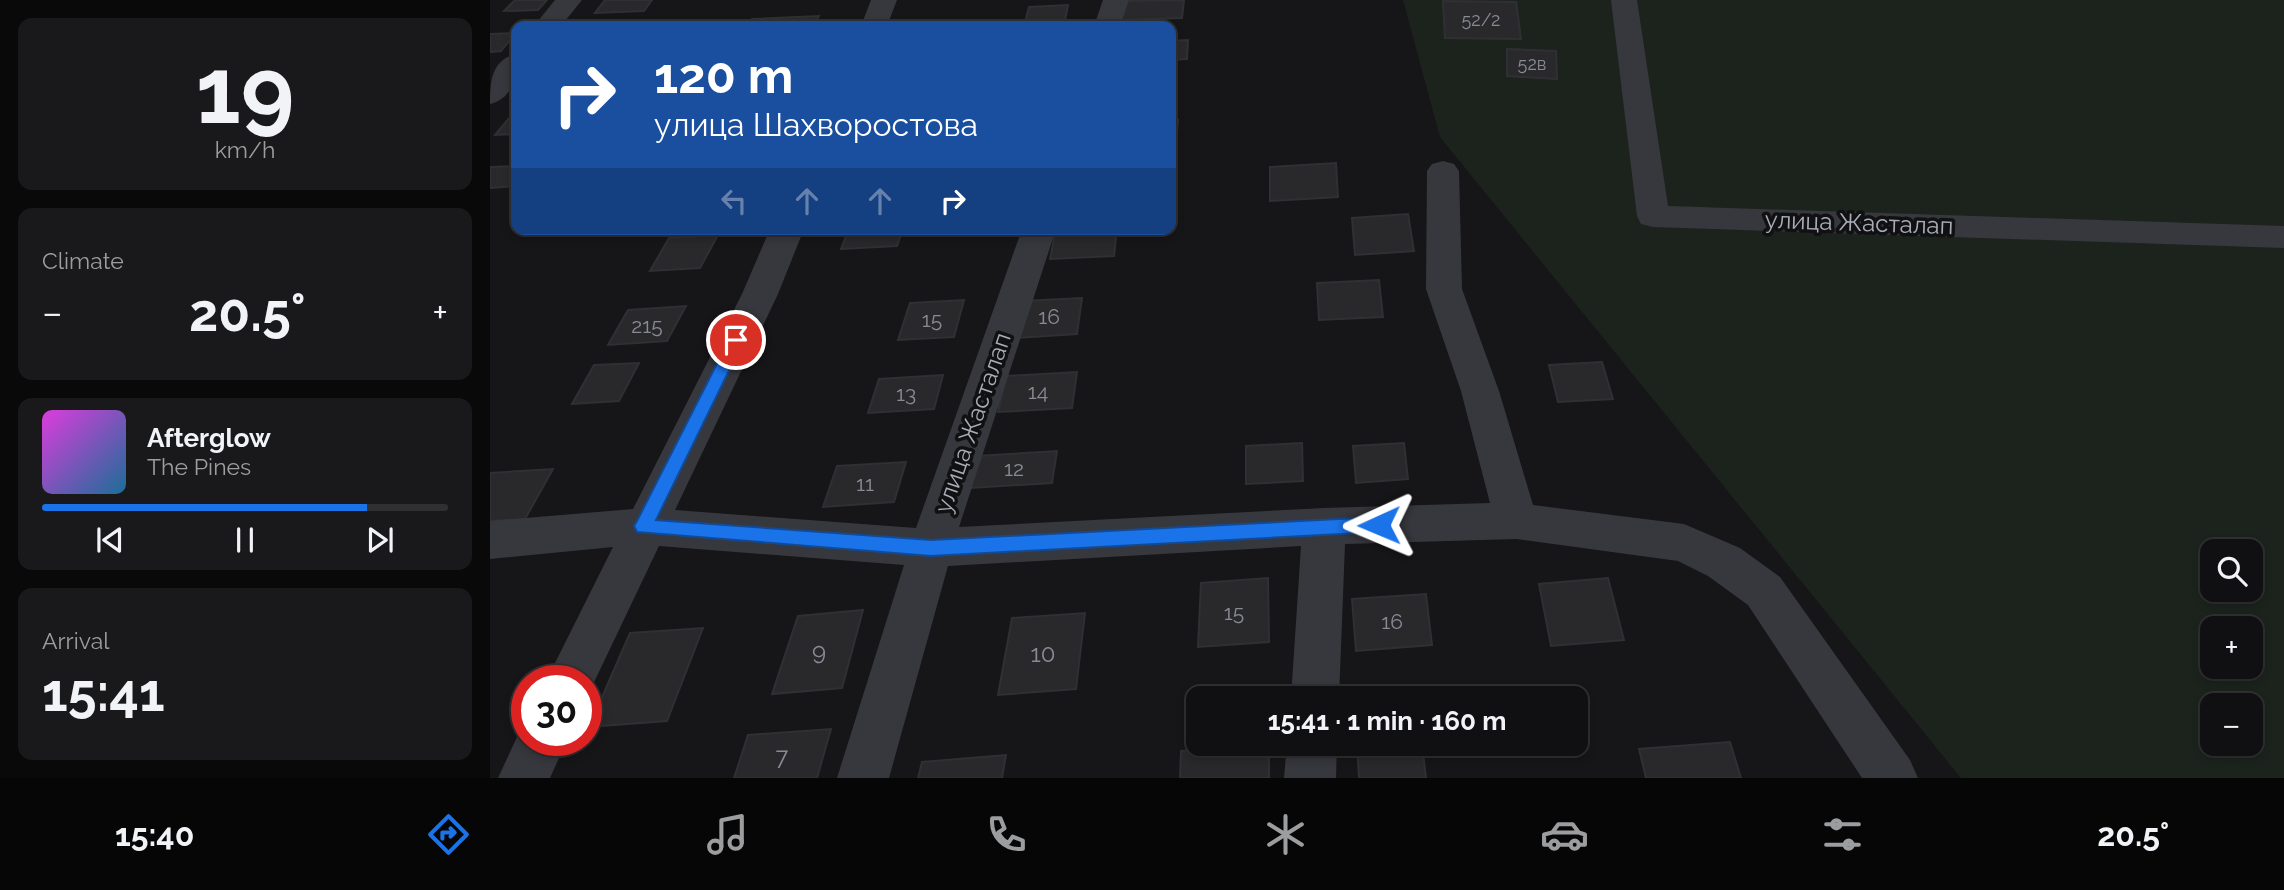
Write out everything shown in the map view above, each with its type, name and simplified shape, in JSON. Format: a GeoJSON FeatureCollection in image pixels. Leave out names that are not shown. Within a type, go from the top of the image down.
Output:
{"type":"FeatureCollection","features":[{"type":"Feature","properties":{"kind":"street"},"geometry":{"type":"LineString","coordinates":[[551,21],[569,0]]}},
{"type":"Feature","properties":{"kind":"street"},"geometry":{"type":"LineString","coordinates":[[876,21],[884,0]]}},
{"type":"Feature","properties":{"kind":"street"},"geometry":{"type":"LineString","coordinates":[[1109,21],[1116,0]]}},
{"type":"Feature","properties":{"kind":"street","name":"улица Жасталап"},"geometry":{"type":"LineString","coordinates":[[1624,0],[1653,216],[2284,237]]}},
{"type":"Feature","properties":{"kind":"street"},"geometry":{"type":"LineString","coordinates":[[490,95],[511,68]]}},
{"type":"Feature","properties":{"kind":"street"},"geometry":{"type":"LineString","coordinates":[[1443,171],[1444,289],[1480,391],[1516,522]]}},
{"type":"Feature","properties":{"kind":"street"},"geometry":{"type":"LineString","coordinates":[[578,665],[643,526],[760,294],[785,235]]}},
{"type":"Feature","properties":{"kind":"street","name":"улица Жасталап"},"geometry":{"type":"LineString","coordinates":[[863,778],[931,548],[1037,235]]}},
{"type":"Feature","properties":{"kind":"street"},"geometry":{"type":"LineString","coordinates":[[490,540],[643,526],[931,548],[1324,526],[1516,522],[1684,543],[1724,562],[1763,591],[1892,778]]}},
{"type":"Feature","properties":{"kind":"street"},"geometry":{"type":"LineString","coordinates":[[1316,686],[1324,526]]}},
{"type":"Feature","properties":{"kind":"street"},"geometry":{"type":"LineString","coordinates":[[524,778],[534,756]]}},
{"type":"Feature","properties":{"kind":"street"},"geometry":{"type":"LineString","coordinates":[[1310,778],[1311,756]]}},
{"type":"Feature","properties":{"kind":"shaded area"},"geometry":{"type":"Polygon","coordinates":[[[1403,0],[2284,0],[2284,778],[1961,778],[1440,137],[1403,0]]]}},
{"type":"Feature","properties":{"kind":"building"},"geometry":{"type":"Polygon","coordinates":[[[515,0],[547,0],[538,10],[504,11],[515,0]]]}},
{"type":"Feature","properties":{"kind":"building"},"geometry":{"type":"Polygon","coordinates":[[[605,0],[652,0],[644,11],[595,13],[605,0]]]}},
{"type":"Feature","properties":{"kind":"building"},"geometry":{"type":"Polygon","coordinates":[[[1184,0],[1182,18],[1121,20],[1124,1],[1184,0]]]}},
{"type":"Feature","properties":{"kind":"building"},"geometry":{"type":"Polygon","coordinates":[[[1443,1],[1516,2],[1521,39],[1445,38],[1443,1]]]}},
{"type":"Feature","properties":{"kind":"building"},"geometry":{"type":"Polygon","coordinates":[[[1068,5],[1065,21],[1025,21],[1029,7],[1068,5]]]}},
{"type":"Feature","properties":{"kind":"building"},"geometry":{"type":"Polygon","coordinates":[[[819,16],[816,21],[751,21],[819,16]]]}},
{"type":"Feature","properties":{"kind":"building"},"geometry":{"type":"Polygon","coordinates":[[[511,33],[511,39],[501,51],[490,52],[490,34],[511,33]]]}},
{"type":"Feature","properties":{"kind":"building"},"geometry":{"type":"Polygon","coordinates":[[[1188,40],[1187,59],[1176,60],[1176,41],[1188,40]]]}},
{"type":"Feature","properties":{"kind":"building"},"geometry":{"type":"Polygon","coordinates":[[[1507,49],[1556,51],[1557,79],[1507,76],[1507,49]]]}},
{"type":"Feature","properties":{"kind":"building"},"geometry":{"type":"Polygon","coordinates":[[[511,116],[511,134],[495,135],[511,116]]]}},
{"type":"Feature","properties":{"kind":"building"},"geometry":{"type":"Polygon","coordinates":[[[1336,163],[1338,197],[1270,201],[1270,167],[1336,163]]]}},
{"type":"Feature","properties":{"kind":"building"},"geometry":{"type":"Polygon","coordinates":[[[511,166],[511,186],[490,188],[490,167],[511,166]]]}},
{"type":"Feature","properties":{"kind":"building"},"geometry":{"type":"Polygon","coordinates":[[[1408,214],[1414,251],[1355,255],[1352,218],[1408,214]]]}},
{"type":"Feature","properties":{"kind":"building"},"geometry":{"type":"Polygon","coordinates":[[[718,235],[700,268],[650,271],[669,238],[718,235]]]}},
{"type":"Feature","properties":{"kind":"building"},"geometry":{"type":"Polygon","coordinates":[[[847,235],[901,235],[897,246],[841,249],[847,235]]]}},
{"type":"Feature","properties":{"kind":"building"},"geometry":{"type":"Polygon","coordinates":[[[1055,235],[1116,235],[1114,256],[1050,259],[1055,235]]]}},
{"type":"Feature","properties":{"kind":"building"},"geometry":{"type":"Polygon","coordinates":[[[1379,280],[1383,317],[1319,320],[1317,283],[1379,280]]]}},
{"type":"Feature","properties":{"kind":"building"},"geometry":{"type":"Polygon","coordinates":[[[1082,298],[1077,334],[1015,338],[1023,301],[1082,298]]]}},
{"type":"Feature","properties":{"kind":"building"},"geometry":{"type":"Polygon","coordinates":[[[964,300],[954,337],[898,340],[910,303],[964,300]]]}},
{"type":"Feature","properties":{"kind":"building"},"geometry":{"type":"Polygon","coordinates":[[[686,306],[667,341],[608,345],[628,310],[686,306]]]}},
{"type":"Feature","properties":{"kind":"building"},"geometry":{"type":"Polygon","coordinates":[[[1602,362],[1613,399],[1558,402],[1549,365],[1602,362]]]}},
{"type":"Feature","properties":{"kind":"building"},"geometry":{"type":"Polygon","coordinates":[[[639,363],[619,401],[572,404],[594,365],[639,363]]]}},
{"type":"Feature","properties":{"kind":"building"},"geometry":{"type":"Polygon","coordinates":[[[1077,372],[1072,408],[998,412],[1006,376],[1077,372]]]}},
{"type":"Feature","properties":{"kind":"building"},"geometry":{"type":"Polygon","coordinates":[[[943,375],[934,409],[868,413],[879,379],[943,375]]]}},
{"type":"Feature","properties":{"kind":"building"},"geometry":{"type":"Polygon","coordinates":[[[1302,443],[1303,481],[1246,484],[1246,446],[1302,443]]]}},
{"type":"Feature","properties":{"kind":"building"},"geometry":{"type":"Polygon","coordinates":[[[1404,443],[1408,479],[1356,483],[1353,446],[1404,443]]]}},
{"type":"Feature","properties":{"kind":"building"},"geometry":{"type":"Polygon","coordinates":[[[1057,451],[1052,483],[970,488],[977,456],[1057,451]]]}},
{"type":"Feature","properties":{"kind":"building"},"geometry":{"type":"Polygon","coordinates":[[[906,462],[894,502],[823,507],[837,466],[906,462]]]}},
{"type":"Feature","properties":{"kind":"building"},"geometry":{"type":"Polygon","coordinates":[[[553,469],[525,519],[490,521],[490,473],[553,469]]]}},
{"type":"Feature","properties":{"kind":"building"},"geometry":{"type":"Polygon","coordinates":[[[1268,578],[1269,642],[1198,647],[1201,583],[1268,578]]]}},
{"type":"Feature","properties":{"kind":"building"},"geometry":{"type":"Polygon","coordinates":[[[1608,578],[1624,640],[1551,646],[1539,584],[1608,578]]]}},
{"type":"Feature","properties":{"kind":"building"},"geometry":{"type":"Polygon","coordinates":[[[1426,594],[1432,645],[1356,651],[1352,599],[1426,594]]]}},
{"type":"Feature","properties":{"kind":"building"},"geometry":{"type":"Polygon","coordinates":[[[863,610],[842,688],[772,694],[798,616],[863,610]]]}},
{"type":"Feature","properties":{"kind":"building"},"geometry":{"type":"Polygon","coordinates":[[[1085,613],[1076,689],[998,695],[1012,618],[1085,613]]]}},
{"type":"Feature","properties":{"kind":"building"},"geometry":{"type":"Polygon","coordinates":[[[703,628],[667,721],[602,726],[602,697],[630,633],[703,628]]]}},
{"type":"Feature","properties":{"kind":"building"},"geometry":{"type":"Polygon","coordinates":[[[831,729],[817,778],[734,778],[748,735],[831,729]]]}},
{"type":"Feature","properties":{"kind":"building"},"geometry":{"type":"Polygon","coordinates":[[[1730,742],[1741,778],[1646,778],[1639,749],[1730,742]]]}},
{"type":"Feature","properties":{"kind":"building"},"geometry":{"type":"Polygon","coordinates":[[[1181,751],[1186,751],[1186,756],[1269,756],[1269,778],[1180,778],[1181,751]]]}},
{"type":"Feature","properties":{"kind":"building"},"geometry":{"type":"Polygon","coordinates":[[[1006,755],[1002,778],[918,778],[922,762],[1006,755]]]}},
{"type":"Feature","properties":{"kind":"building"},"geometry":{"type":"Polygon","coordinates":[[[1358,756],[1423,756],[1426,778],[1359,778],[1358,756]]]}},
{"type":"Feature","properties":{"kind":"route"},"geometry":{"type":"LineString","coordinates":[[736,340],[643,526],[931,548],[1379,525]]}}]}
